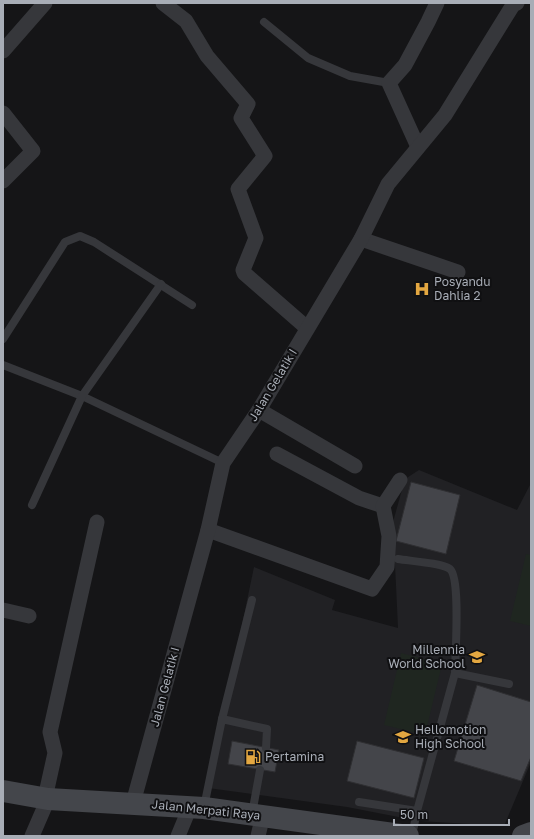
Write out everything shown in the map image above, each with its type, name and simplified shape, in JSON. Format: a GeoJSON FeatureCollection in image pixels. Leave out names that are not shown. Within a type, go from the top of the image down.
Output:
{"type":"FeatureCollection","features":[{"type":"Feature","properties":{"kind":"main road","name":"Jalan Merpati Raya"},"geometry":{"type":"LineString","coordinates":[[3,791],[46,799],[197,807],[408,836]]}},
{"type":"Feature","properties":{"kind":"main road"},"geometry":{"type":"LineString","coordinates":[[523,836],[531,833]]}},
{"type":"Feature","properties":{"kind":"street"},"geometry":{"type":"LineString","coordinates":[[3,51],[45,3]]}},
{"type":"Feature","properties":{"kind":"street"},"geometry":{"type":"LineString","coordinates":[[163,3],[186,21],[207,56],[248,104],[241,118],[265,156],[238,190],[256,238],[243,270],[244,273],[307,328]]}},
{"type":"Feature","properties":{"kind":"street"},"geometry":{"type":"LineString","coordinates":[[418,147],[389,83],[405,65],[425,29],[436,3]]}},
{"type":"Feature","properties":{"kind":"street","name":"Jalan Gelatik I"},"geometry":{"type":"LineString","coordinates":[[133,803],[208,530],[223,463],[259,410],[361,239],[388,184],[445,115],[513,5],[517,3]]}},
{"type":"Feature","properties":{"kind":"street"},"geometry":{"type":"LineString","coordinates":[[3,113],[33,151],[3,181]]}},
{"type":"Feature","properties":{"kind":"street"},"geometry":{"type":"LineString","coordinates":[[361,239],[458,272]]}},
{"type":"Feature","properties":{"kind":"street"},"geometry":{"type":"LineString","coordinates":[[259,410],[355,466]]}},
{"type":"Feature","properties":{"kind":"street"},"geometry":{"type":"LineString","coordinates":[[277,454],[359,498],[383,506]]}},
{"type":"Feature","properties":{"kind":"street"},"geometry":{"type":"LineString","coordinates":[[208,530],[372,588],[387,567],[389,536],[383,506],[400,480]]}},
{"type":"Feature","properties":{"kind":"street"},"geometry":{"type":"LineString","coordinates":[[32,836],[46,799],[55,753],[50,732],[97,522]]}},
{"type":"Feature","properties":{"kind":"street"},"geometry":{"type":"LineString","coordinates":[[3,610],[29,616]]}},
{"type":"Feature","properties":{"kind":"street"},"geometry":{"type":"LineString","coordinates":[[178,836],[197,807]]}},
{"type":"Feature","properties":{"kind":"street"},"geometry":{"type":"LineString","coordinates":[[258,815],[258,836]]}},
{"type":"Feature","properties":{"kind":"lane"},"geometry":{"type":"LineString","coordinates":[[264,22],[308,58],[350,76],[389,83]]}},
{"type":"Feature","properties":{"kind":"lane"},"geometry":{"type":"LineString","coordinates":[[3,340],[65,242],[80,236],[94,242],[192,305]]}},
{"type":"Feature","properties":{"kind":"lane"},"geometry":{"type":"LineString","coordinates":[[32,505],[82,396],[161,284]]}},
{"type":"Feature","properties":{"kind":"lane"},"geometry":{"type":"LineString","coordinates":[[3,365],[82,396],[223,463]]}},
{"type":"Feature","properties":{"kind":"lane"},"geometry":{"type":"LineString","coordinates":[[398,560],[443,566],[450,569],[453,574],[456,592],[455,673],[417,811],[412,836]]}},
{"type":"Feature","properties":{"kind":"lane"},"geometry":{"type":"LineString","coordinates":[[197,807],[222,719],[252,600]]}},
{"type":"Feature","properties":{"kind":"lane"},"geometry":{"type":"LineString","coordinates":[[455,673],[509,684]]}},
{"type":"Feature","properties":{"kind":"lane"},"geometry":{"type":"LineString","coordinates":[[222,719],[267,729],[266,748]]}},
{"type":"Feature","properties":{"kind":"lane"},"geometry":{"type":"LineString","coordinates":[[258,815],[260,770]]}},
{"type":"Feature","properties":{"kind":"lane"},"geometry":{"type":"LineString","coordinates":[[359,802],[417,811]]}},
{"type":"Feature","properties":{"kind":"shaded area"},"geometry":{"type":"Polygon","coordinates":[[[419,470],[517,510],[531,483],[531,762],[504,826],[419,821],[347,807],[208,788],[254,567],[335,600],[332,610],[398,628],[393,522],[405,479],[419,470]]]}},
{"type":"Feature","properties":{"kind":"shaded area"},"geometry":{"type":"Polygon","coordinates":[[[526,554],[531,555],[531,626],[510,621],[526,554]]]}},
{"type":"Feature","properties":{"kind":"shaded area"},"geometry":{"type":"Polygon","coordinates":[[[401,653],[442,664],[425,735],[384,725],[401,653]]]}},
{"type":"Feature","properties":{"kind":"building"},"geometry":{"type":"Polygon","coordinates":[[[411,482],[460,495],[446,554],[396,541],[411,482]]]}},
{"type":"Feature","properties":{"kind":"building"},"geometry":{"type":"Polygon","coordinates":[[[477,685],[531,702],[531,757],[521,781],[454,761],[477,685]]]}},
{"type":"Feature","properties":{"kind":"building","name":"Pertamina"},"geometry":{"type":"Polygon","coordinates":[[[232,741],[279,750],[275,772],[228,764],[232,741]]]}},
{"type":"Feature","properties":{"kind":"building"},"geometry":{"type":"Polygon","coordinates":[[[357,741],[424,758],[414,798],[347,781],[357,741]]]}},
{"type":"Feature","properties":{"kind":"place","name":"Posyandu Dahlia 2"},"geometry":{"type":"Point","coordinates":[422,289]}},
{"type":"Feature","properties":{"kind":"place","name":"Millennia World School"},"geometry":{"type":"Point","coordinates":[477,657]}},
{"type":"Feature","properties":{"kind":"place","name":"Hellomotion High School"},"geometry":{"type":"Point","coordinates":[403,737]}},
{"type":"Feature","properties":{"kind":"place","name":"Pertamina"},"geometry":{"type":"Point","coordinates":[253,757]}}]}
